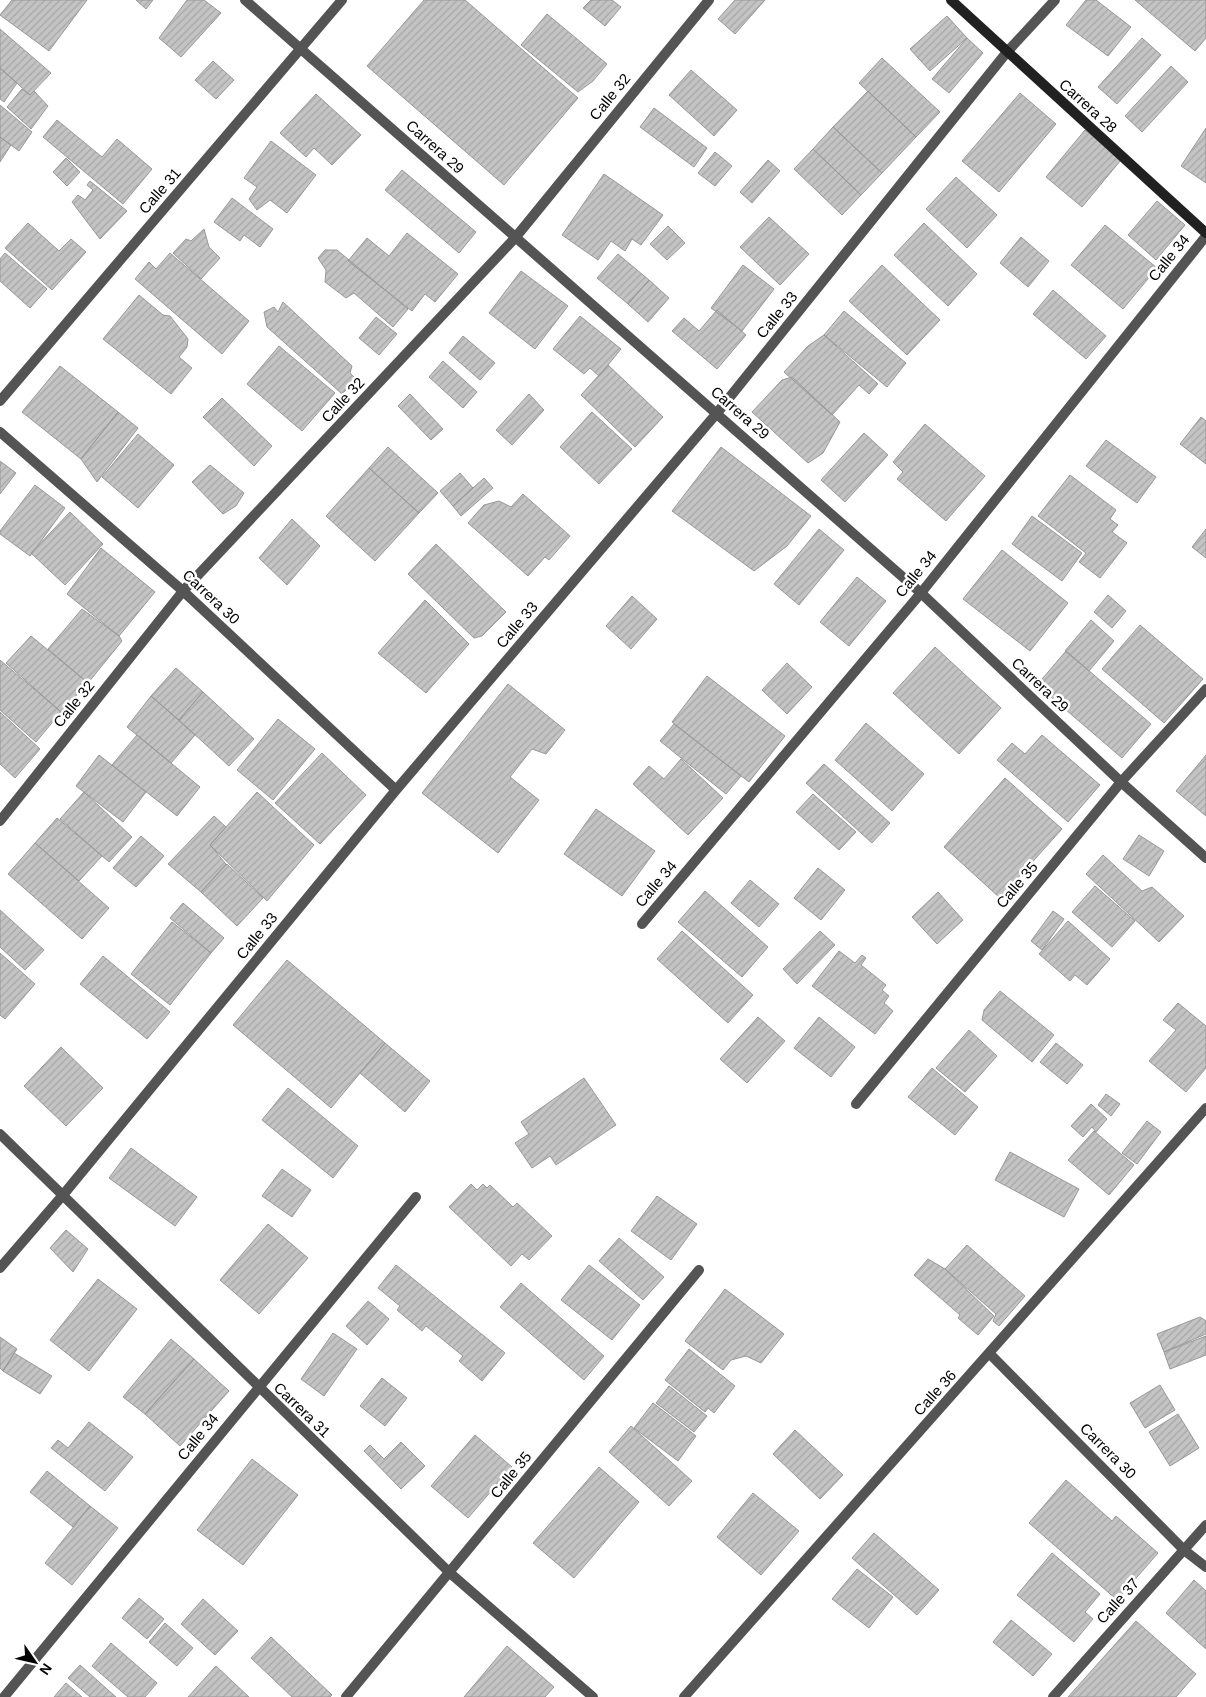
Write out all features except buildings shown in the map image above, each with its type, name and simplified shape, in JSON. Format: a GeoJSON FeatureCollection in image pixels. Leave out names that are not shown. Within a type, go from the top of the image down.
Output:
{"type":"FeatureCollection","features":[{"type":"Feature","properties":{"kind":"street","name":"Carrera 29"},"geometry":{"type":"LineString","coordinates":[[245,0],[920,593],[1121,782],[1206,858]]}},
{"type":"Feature","properties":{"kind":"street","name":"Calle 31"},"geometry":{"type":"LineString","coordinates":[[0,402],[342,0]]}},
{"type":"Feature","properties":{"kind":"street","name":"Calle 32"},"geometry":{"type":"LineString","coordinates":[[0,822],[183,591],[515,238],[709,0]]}},
{"type":"Feature","properties":{"kind":"street","name":"Carrera 28"},"geometry":{"type":"LineString","coordinates":[[951,0],[1206,235]]}},
{"type":"Feature","properties":{"kind":"street","name":"Calle 33"},"geometry":{"type":"LineString","coordinates":[[0,1268],[63,1196],[396,790],[717,413],[1007,52],[1055,0]]}},
{"type":"Feature","properties":{"kind":"street","name":"Calle 34"},"geometry":{"type":"LineString","coordinates":[[642,924],[920,593],[1206,235]]}},
{"type":"Feature","properties":{"kind":"street","name":"Carrera 30"},"geometry":{"type":"LineString","coordinates":[[0,432],[183,591],[396,790]]}},
{"type":"Feature","properties":{"kind":"street","name":"Calle 35"},"geometry":{"type":"LineString","coordinates":[[856,1104],[1121,782],[1206,689]]}},
{"type":"Feature","properties":{"kind":"street","name":"Calle 36"},"geometry":{"type":"LineString","coordinates":[[684,1697],[990,1354],[1206,1108]]}},
{"type":"Feature","properties":{"kind":"street","name":"Carrera 31"},"geometry":{"type":"LineString","coordinates":[[0,1134],[258,1388],[450,1573],[593,1697]]}},
{"type":"Feature","properties":{"kind":"street","name":"Calle 34"},"geometry":{"type":"LineString","coordinates":[[4,1697],[416,1197]]}},
{"type":"Feature","properties":{"kind":"street","name":"Calle 35"},"geometry":{"type":"LineString","coordinates":[[346,1697],[699,1270]]}},
{"type":"Feature","properties":{"kind":"street","name":"Carrera 30"},"geometry":{"type":"LineString","coordinates":[[990,1354],[1184,1550],[1206,1567]]}},
{"type":"Feature","properties":{"kind":"street","name":"Calle 37"},"geometry":{"type":"LineString","coordinates":[[1053,1697],[1206,1526]]}}]}
